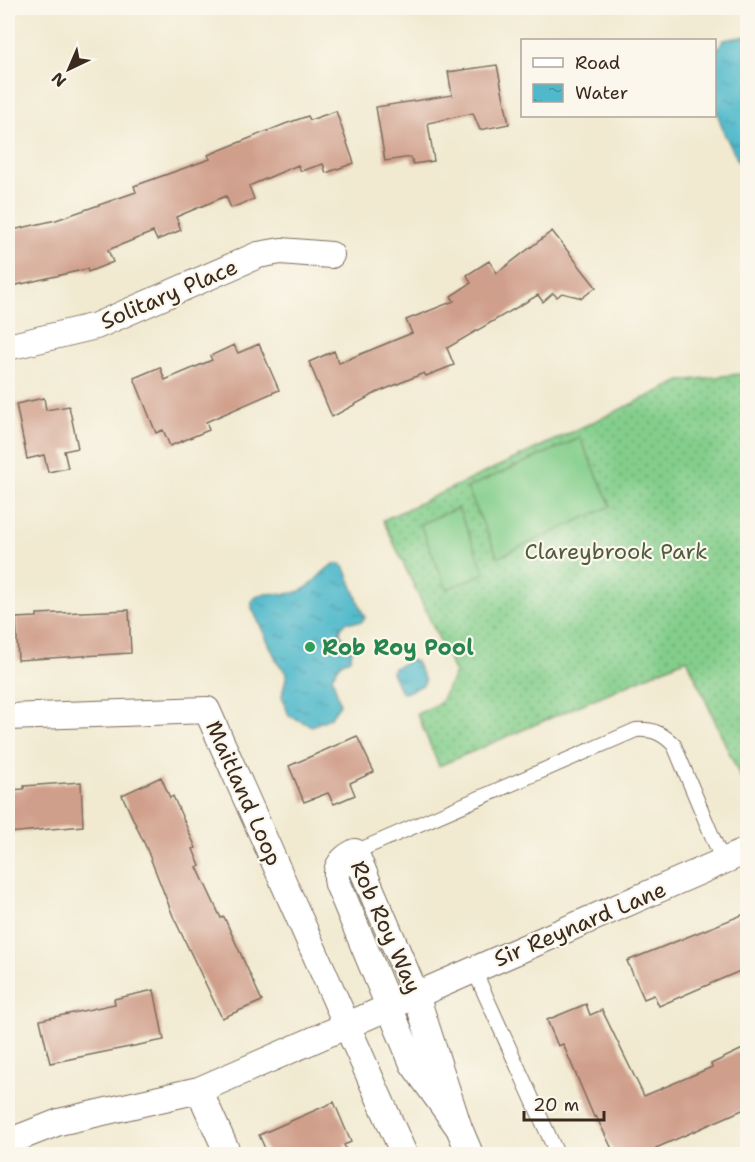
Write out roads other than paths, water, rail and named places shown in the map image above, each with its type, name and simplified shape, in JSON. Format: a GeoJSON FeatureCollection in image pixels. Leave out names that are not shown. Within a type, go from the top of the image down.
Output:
{"type":"FeatureCollection","features":[{"type":"Feature","properties":{"kind":"street","name":"Solitary Place"},"geometry":{"type":"LineString","coordinates":[[8,347],[108,322],[258,255],[281,251],[331,255]]}},
{"type":"Feature","properties":{"kind":"street","name":"Maitland Loop"},"geometry":{"type":"LineString","coordinates":[[8,717],[207,710],[348,1025]]}},
{"type":"Feature","properties":{"kind":"street","name":"Rob Roy Way"},"geometry":{"type":"LineString","coordinates":[[459,1128],[413,1064],[338,884],[338,867],[345,857],[355,852],[416,995],[470,1155]]}},
{"type":"Feature","properties":{"kind":"street","name":"Sir Reynard Lane"},"geometry":{"type":"LineString","coordinates":[[416,995],[734,857]]}},
{"type":"Feature","properties":{"kind":"street"},"geometry":{"type":"LineString","coordinates":[[24,1143],[59,1122],[200,1090],[416,995]]}},
{"type":"Feature","properties":{"kind":"street"},"geometry":{"type":"LineString","coordinates":[[348,1025],[404,1155]]}},
{"type":"Feature","properties":{"kind":"street"},"geometry":{"type":"LineString","coordinates":[[200,1090],[228,1155]]}},
{"type":"Feature","properties":{"kind":"lane"},"geometry":{"type":"LineString","coordinates":[[355,852],[636,730],[650,729],[664,735],[674,744],[734,857]]}},
{"type":"Feature","properties":{"kind":"lane"},"geometry":{"type":"LineString","coordinates":[[474,970],[557,1155]]}},
{"type":"Feature","properties":{"kind":"water"},"geometry":{"type":"Polygon","coordinates":[[[748,36],[747,178],[724,133],[716,109],[716,51],[724,40],[748,36]]]}},
{"type":"Feature","properties":{"kind":"water","name":"Rob Roy Pool"},"geometry":{"type":"Polygon","coordinates":[[[334,564],[340,564],[345,568],[365,618],[361,622],[347,622],[341,627],[340,633],[352,651],[350,659],[342,662],[332,676],[340,704],[330,718],[312,726],[289,716],[282,696],[287,673],[278,663],[252,608],[252,600],[262,595],[301,591],[334,564]]]}},
{"type":"Feature","properties":{"kind":"water"},"geometry":{"type":"Polygon","coordinates":[[[411,660],[416,662],[425,681],[423,685],[405,693],[401,692],[392,672],[394,668],[411,660]]]}},
{"type":"Feature","properties":{"kind":"place","name":"Rob Roy Pool"},"geometry":{"type":"Point","coordinates":[310,647]}},
{"type":"Feature","properties":{"kind":"park label","name":"Clareybrook Park"},"geometry":{"type":"Point","coordinates":[616,551]}}]}
